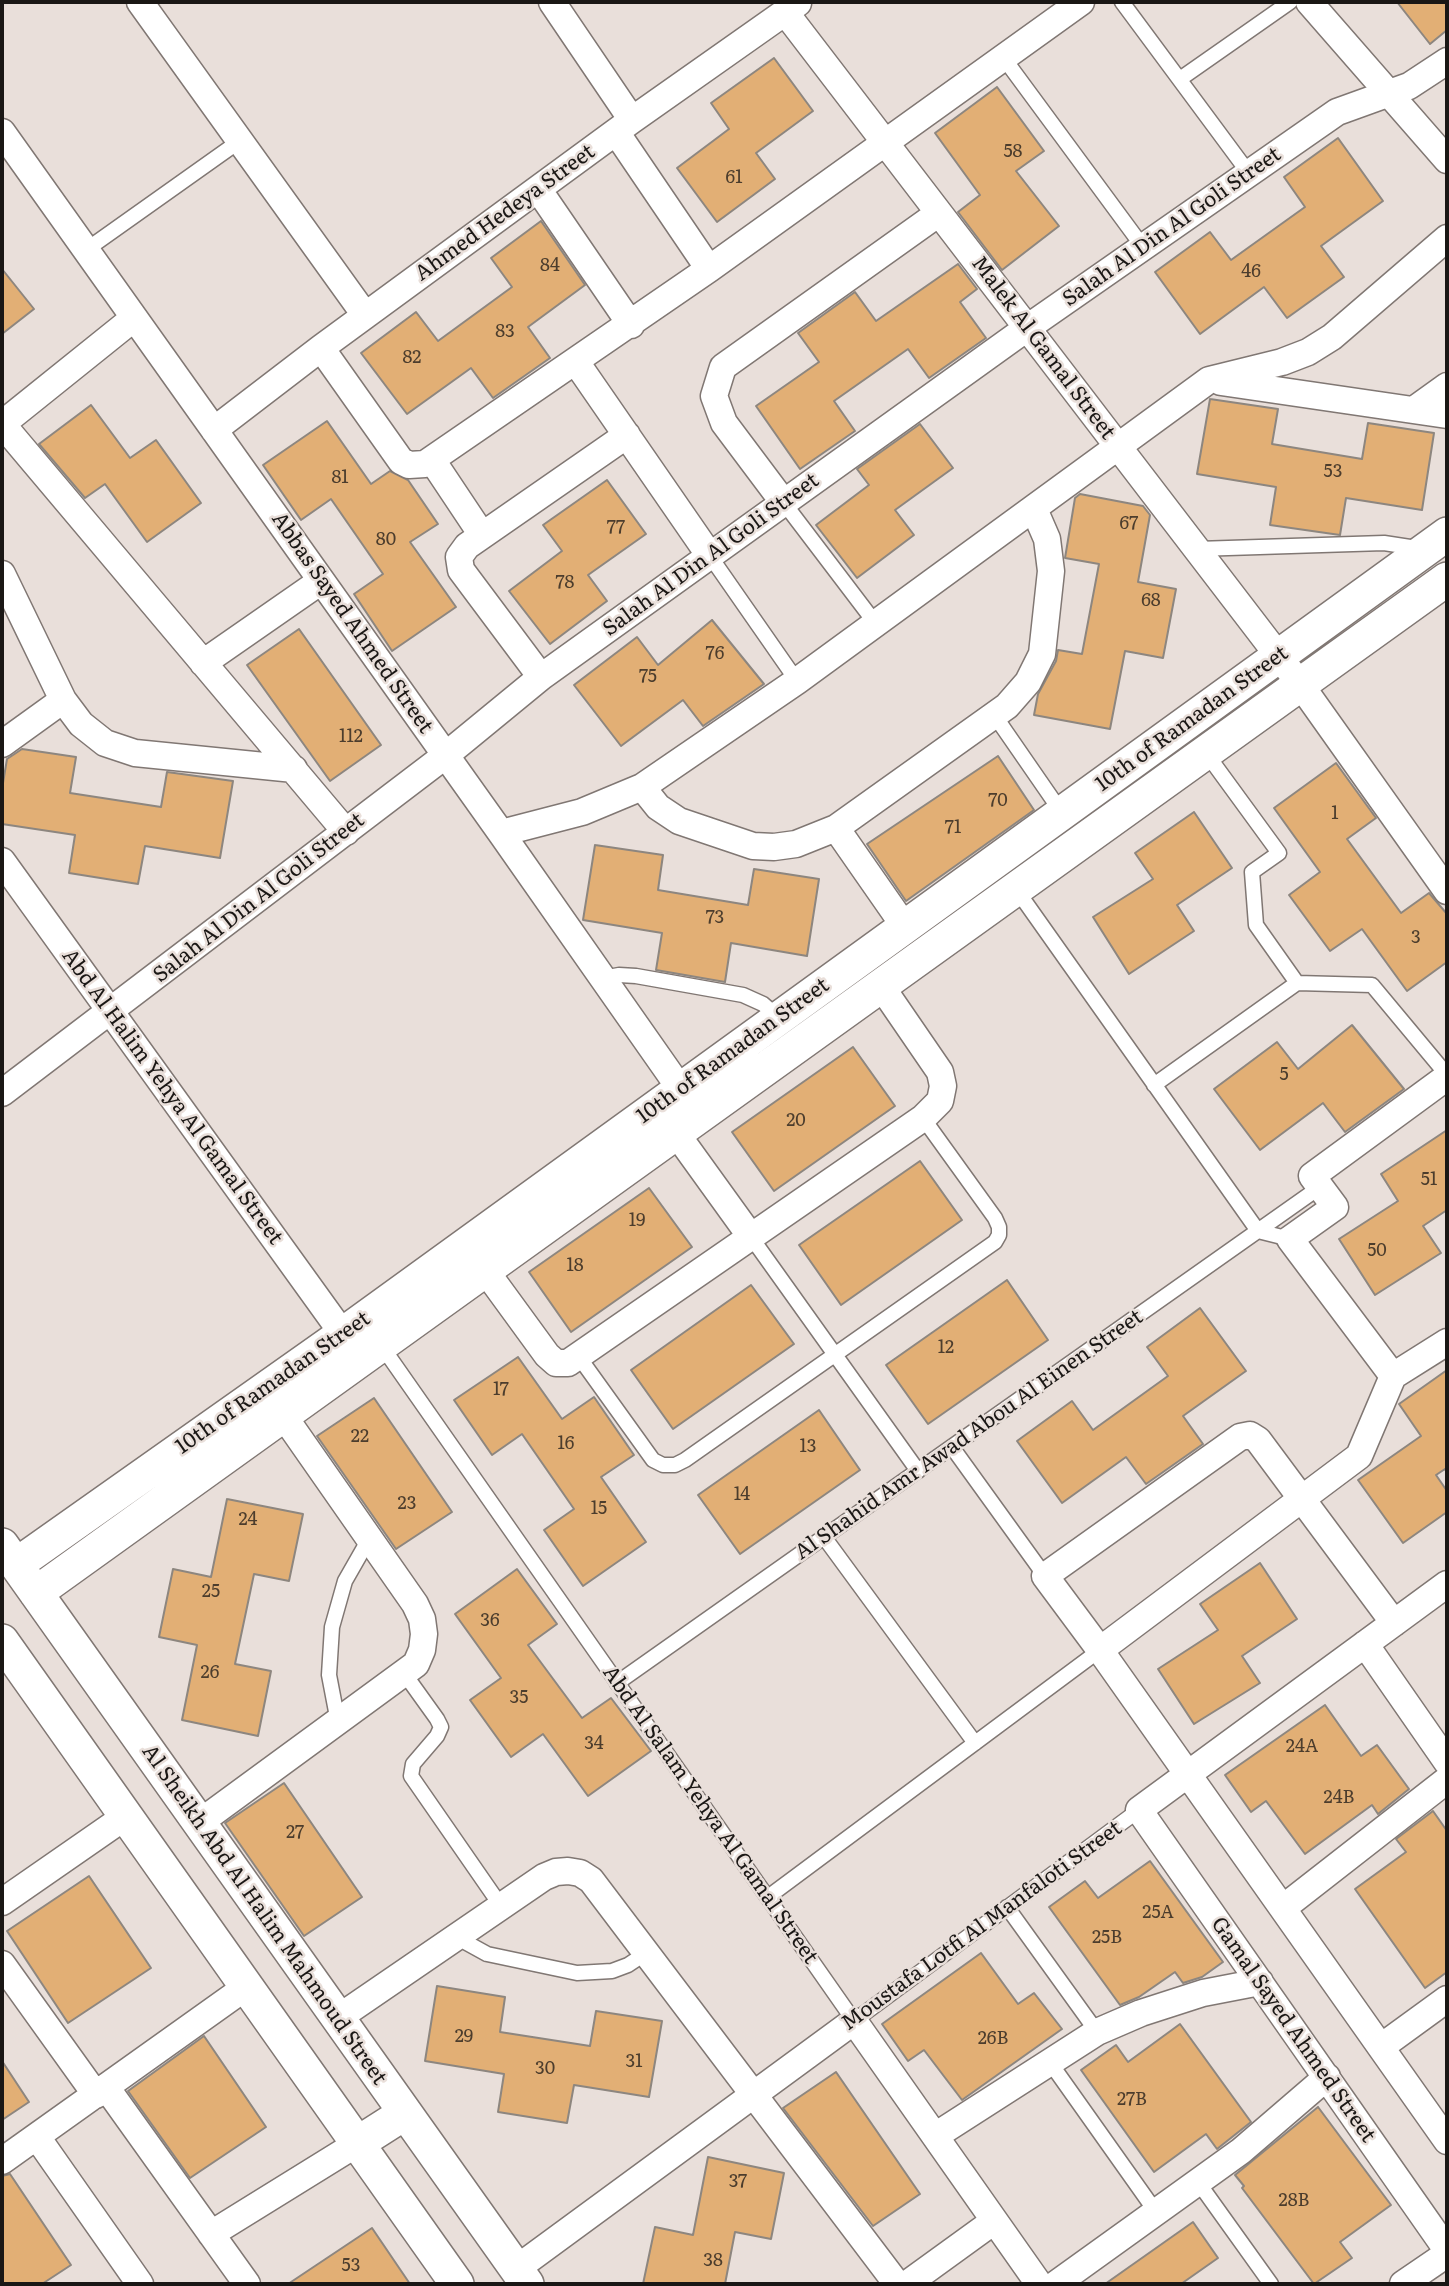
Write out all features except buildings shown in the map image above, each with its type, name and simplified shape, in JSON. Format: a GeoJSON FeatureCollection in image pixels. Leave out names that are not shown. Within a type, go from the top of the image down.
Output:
{"type":"FeatureCollection","features":[{"type":"Feature","properties":{"kind":"street"},"geometry":{"type":"LineString","coordinates":[[140,2],[366,315]]}},
{"type":"Feature","properties":{"kind":"street"},"geometry":{"type":"LineString","coordinates":[[552,2],[709,269]]}},
{"type":"Feature","properties":{"kind":"street"},"geometry":{"type":"LineString","coordinates":[[321,348],[401,461],[417,466],[432,460],[631,325],[1081,2]]}},
{"type":"Feature","properties":{"kind":"street"},"geometry":{"type":"LineString","coordinates":[[1309,2],[1447,160]]}},
{"type":"Feature","properties":{"kind":"street","name":"Ahmed Hedeya Street"},"geometry":{"type":"LineString","coordinates":[[214,430],[321,348],[624,126],[792,7]]}},
{"type":"Feature","properties":{"kind":"street","name":"Malek Al Gamal Street"},"geometry":{"type":"LineString","coordinates":[[792,7],[885,143],[1300,684],[1447,891]]}},
{"type":"Feature","properties":{"kind":"street","name":"Salah Al Din Al Goli Street"},"geometry":{"type":"LineString","coordinates":[[2,1093],[446,755],[541,677],[1027,328],[1337,112],[1409,86],[1447,61]]}},
{"type":"Feature","properties":{"kind":"street","name":"Abbas Sayed Ahmed Street"},"geometry":{"type":"LineString","coordinates":[[2,132],[681,1089],[688,1125],[751,1237]]}},
{"type":"Feature","properties":{"kind":"street"},"geometry":{"type":"LineString","coordinates":[[538,189],[631,325]]}},
{"type":"Feature","properties":{"kind":"street"},"geometry":{"type":"LineString","coordinates":[[784,503],[724,424],[714,396],[723,367],[939,213]]}},
{"type":"Feature","properties":{"kind":"street"},"geometry":{"type":"LineString","coordinates":[[501,833],[582,812],[642,787],[797,681],[1209,380],[1282,362],[1308,352],[1332,337],[1447,238]]}},
{"type":"Feature","properties":{"kind":"street"},"geometry":{"type":"LineString","coordinates":[[134,318],[2,424],[346,832]]}},
{"type":"Feature","properties":{"kind":"street"},"geometry":{"type":"LineString","coordinates":[[576,362],[710,555]]}},
{"type":"Feature","properties":{"kind":"street"},"geometry":{"type":"LineString","coordinates":[[1209,380],[1447,415]]}},
{"type":"Feature","properties":{"kind":"street"},"geometry":{"type":"LineString","coordinates":[[1415,409],[1447,386]]}},
{"type":"Feature","properties":{"kind":"street"},"geometry":{"type":"LineString","coordinates":[[541,677],[461,570],[461,551],[627,435]]}},
{"type":"Feature","properties":{"kind":"street"},"geometry":{"type":"LineString","coordinates":[[432,460],[482,535]]}},
{"type":"Feature","properties":{"kind":"street"},"geometry":{"type":"LineString","coordinates":[[642,787],[658,807],[679,821],[753,846],[796,844],[817,838],[836,828],[995,716],[1028,682],[1042,654],[1051,572],[1047,539],[1034,509]]}},
{"type":"Feature","properties":{"kind":"street","name":"10th of Ramadan Street"},"geometry":{"type":"LineString","coordinates":[[9,1555],[343,1334],[1434,543]]}},
{"type":"Feature","properties":{"kind":"street"},"geometry":{"type":"LineString","coordinates":[[2,574],[63,700],[81,724],[105,743],[135,753],[293,769]]}},
{"type":"Feature","properties":{"kind":"street","name":"10th of Ramadan Street"},"geometry":{"type":"LineString","coordinates":[[36,1593],[1447,579]]}},
{"type":"Feature","properties":{"kind":"street"},"geometry":{"type":"LineString","coordinates":[[203,663],[321,581]]}},
{"type":"Feature","properties":{"kind":"street"},"geometry":{"type":"LineString","coordinates":[[2,744],[63,700]]}},
{"type":"Feature","properties":{"kind":"street"},"geometry":{"type":"LineString","coordinates":[[836,828],[905,927]]}},
{"type":"Feature","properties":{"kind":"street","name":"Abd Al Halim Yehya Al Gamal Street"},"geometry":{"type":"LineString","coordinates":[[2,860],[343,1334]]}},
{"type":"Feature","properties":{"kind":"street"},"geometry":{"type":"LineString","coordinates":[[485,1270],[547,1355],[556,1363],[568,1363],[923,1118],[940,1101],[943,1086],[940,1072],[881,986]]}},
{"type":"Feature","properties":{"kind":"street"},"geometry":{"type":"LineString","coordinates":[[1393,1377],[1290,1239],[1335,1207],[1312,1176],[1447,1076]]}},
{"type":"Feature","properties":{"kind":"street"},"geometry":{"type":"LineString","coordinates":[[1100,1650],[1359,1456],[1393,1377],[1447,1342]]}},
{"type":"Feature","properties":{"kind":"street"},"geometry":{"type":"LineString","coordinates":[[199,1823],[416,1664],[422,1650],[422,1619],[415,1604],[283,1415]]}},
{"type":"Feature","properties":{"kind":"street"},"geometry":{"type":"LineString","coordinates":[[1394,1623],[1258,1440],[1250,1435],[1240,1437],[1045,1576],[1447,2141]]}},
{"type":"Feature","properties":{"kind":"street","name":"Al Sheikh Abd Al Halim Mahmoud Street"},"geometry":{"type":"LineString","coordinates":[[9,1555],[521,2276]]}},
{"type":"Feature","properties":{"kind":"street","name":"Moustafa Lotfi Al Manfaloti Street"},"geometry":{"type":"LineString","coordinates":[[1139,1810],[1447,1584]]}},
{"type":"Feature","properties":{"kind":"street"},"geometry":{"type":"LineString","coordinates":[[2,1641],[457,2284]]}},
{"type":"Feature","properties":{"kind":"street"},"geometry":{"type":"LineString","coordinates":[[1365,1644],[1447,1762]]}},
{"type":"Feature","properties":{"kind":"street"},"geometry":{"type":"LineString","coordinates":[[1283,1908],[1447,1780]]}},
{"type":"Feature","properties":{"kind":"street","name":"Gamal Sayed Ahmed Street"},"geometry":{"type":"LineString","coordinates":[[1139,1810],[1447,2252]]}},
{"type":"Feature","properties":{"kind":"street"},"geometry":{"type":"LineString","coordinates":[[2,1902],[126,1816]]}},
{"type":"Feature","properties":{"kind":"street"},"geometry":{"type":"LineString","coordinates":[[338,2018],[544,1877],[556,1872],[580,1873],[591,1880],[897,2284]]}},
{"type":"Feature","properties":{"kind":"street"},"geometry":{"type":"LineString","coordinates":[[3,1968],[101,2091],[247,2284]]}},
{"type":"Feature","properties":{"kind":"street"},"geometry":{"type":"LineString","coordinates":[[935,2136],[1097,2032],[1141,2012],[1203,1993],[1260,1982]]}},
{"type":"Feature","properties":{"kind":"street"},"geometry":{"type":"LineString","coordinates":[[2,2161],[246,1987]]}},
{"type":"Feature","properties":{"kind":"street"},"geometry":{"type":"LineString","coordinates":[[1381,2047],[1447,1999]]}},
{"type":"Feature","properties":{"kind":"street","name":"Moustafa Lotfi Al Manfaloti Street"},"geometry":{"type":"LineString","coordinates":[[521,2276],[753,2094],[854,2021]]}},
{"type":"Feature","properties":{"kind":"street","name":"Abd Al Salam Yehya Al Gamal Street"},"geometry":{"type":"LineString","coordinates":[[854,2021],[1039,2284]]}},
{"type":"Feature","properties":{"kind":"street"},"geometry":{"type":"LineString","coordinates":[[1056,2284],[1241,2151],[1327,2077]]}},
{"type":"Feature","properties":{"kind":"street"},"geometry":{"type":"LineString","coordinates":[[211,2234],[405,2113]]}},
{"type":"Feature","properties":{"kind":"street"},"geometry":{"type":"LineString","coordinates":[[37,2137],[140,2284]]}},
{"type":"Feature","properties":{"kind":"street"},"geometry":{"type":"LineString","coordinates":[[908,2284],[994,2221]]}},
{"type":"Feature","properties":{"kind":"street"},"geometry":{"type":"LineString","coordinates":[[1403,2284],[1447,2252]]}},
{"type":"Feature","properties":{"kind":"lane"},"geometry":{"type":"LineString","coordinates":[[1122,2],[1248,172]]}},
{"type":"Feature","properties":{"kind":"lane"},"geometry":{"type":"LineString","coordinates":[[1180,79],[1290,2]]}},
{"type":"Feature","properties":{"kind":"lane"},"geometry":{"type":"LineString","coordinates":[[1003,57],[1143,247]]}},
{"type":"Feature","properties":{"kind":"lane"},"geometry":{"type":"LineString","coordinates":[[86,250],[241,140]]}},
{"type":"Feature","properties":{"kind":"lane"},"geometry":{"type":"LineString","coordinates":[[784,503],[876,624]]}},
{"type":"Feature","properties":{"kind":"lane"},"geometry":{"type":"LineString","coordinates":[[1197,549],[1384,542],[1410,547],[1434,543]]}},
{"type":"Feature","properties":{"kind":"lane"},"geometry":{"type":"LineString","coordinates":[[710,555],[797,681]]}},
{"type":"Feature","properties":{"kind":"lane"},"geometry":{"type":"LineString","coordinates":[[995,716],[1062,813]]}},
{"type":"Feature","properties":{"kind":"lane"},"geometry":{"type":"LineString","coordinates":[[1206,753],[1279,853],[1252,872],[1256,925],[1297,983]]}},
{"type":"Feature","properties":{"kind":"lane"},"geometry":{"type":"LineString","coordinates":[[1016,889],[1258,1231],[1290,1239]]}},
{"type":"Feature","properties":{"kind":"lane"},"geometry":{"type":"LineString","coordinates":[[603,978],[636,976],[743,995],[763,1004],[779,1018]]}},
{"type":"Feature","properties":{"kind":"lane"},"geometry":{"type":"LineString","coordinates":[[1154,1085],[1297,983],[1372,985],[1447,1076]]}},
{"type":"Feature","properties":{"kind":"lane"},"geometry":{"type":"LineString","coordinates":[[579,1357],[653,1460],[663,1465],[675,1465],[835,1354],[995,1242],[999,1235],[995,1219],[923,1118]]}},
{"type":"Feature","properties":{"kind":"lane","name":"Al Shahid Amr Awad Abou Al Einen Street"},"geometry":{"type":"LineString","coordinates":[[617,1683],[1320,1187]]}},
{"type":"Feature","properties":{"kind":"lane"},"geometry":{"type":"LineString","coordinates":[[751,1237],[918,1471]]}},
{"type":"Feature","properties":{"kind":"lane","name":"Abd Al Salam Yehya Al Gamal Street"},"geometry":{"type":"LineString","coordinates":[[381,1345],[854,2021]]}},
{"type":"Feature","properties":{"kind":"lane"},"geometry":{"type":"LineString","coordinates":[[952,1447],[1045,1576]]}},
{"type":"Feature","properties":{"kind":"lane"},"geometry":{"type":"LineString","coordinates":[[824,1537],[975,1743]]}},
{"type":"Feature","properties":{"kind":"lane"},"geometry":{"type":"LineString","coordinates":[[338,1722],[329,1675],[332,1627],[345,1581],[369,1539]]}},
{"type":"Feature","properties":{"kind":"lane"},"geometry":{"type":"LineString","coordinates":[[768,1897],[1100,1650]]}},
{"type":"Feature","properties":{"kind":"lane"},"geometry":{"type":"LineString","coordinates":[[404,1673],[441,1727],[438,1736],[413,1764],[411,1776],[501,1906]]}},
{"type":"Feature","properties":{"kind":"lane","name":"Moustafa Lotfi Al Manfaloti Street"},"geometry":{"type":"LineString","coordinates":[[854,2021],[1139,1810]]}},
{"type":"Feature","properties":{"kind":"lane"},"geometry":{"type":"LineString","coordinates":[[1007,1907],[1097,2032]]}},
{"type":"Feature","properties":{"kind":"lane"},"geometry":{"type":"LineString","coordinates":[[458,1935],[487,1954],[577,1973],[612,1971],[628,1965],[646,1953]]}},
{"type":"Feature","properties":{"kind":"lane"},"geometry":{"type":"LineString","coordinates":[[1049,2061],[1156,2212]]}},
{"type":"Feature","properties":{"kind":"lane"},"geometry":{"type":"LineString","coordinates":[[1198,2182],[1271,2284]]}}]}
